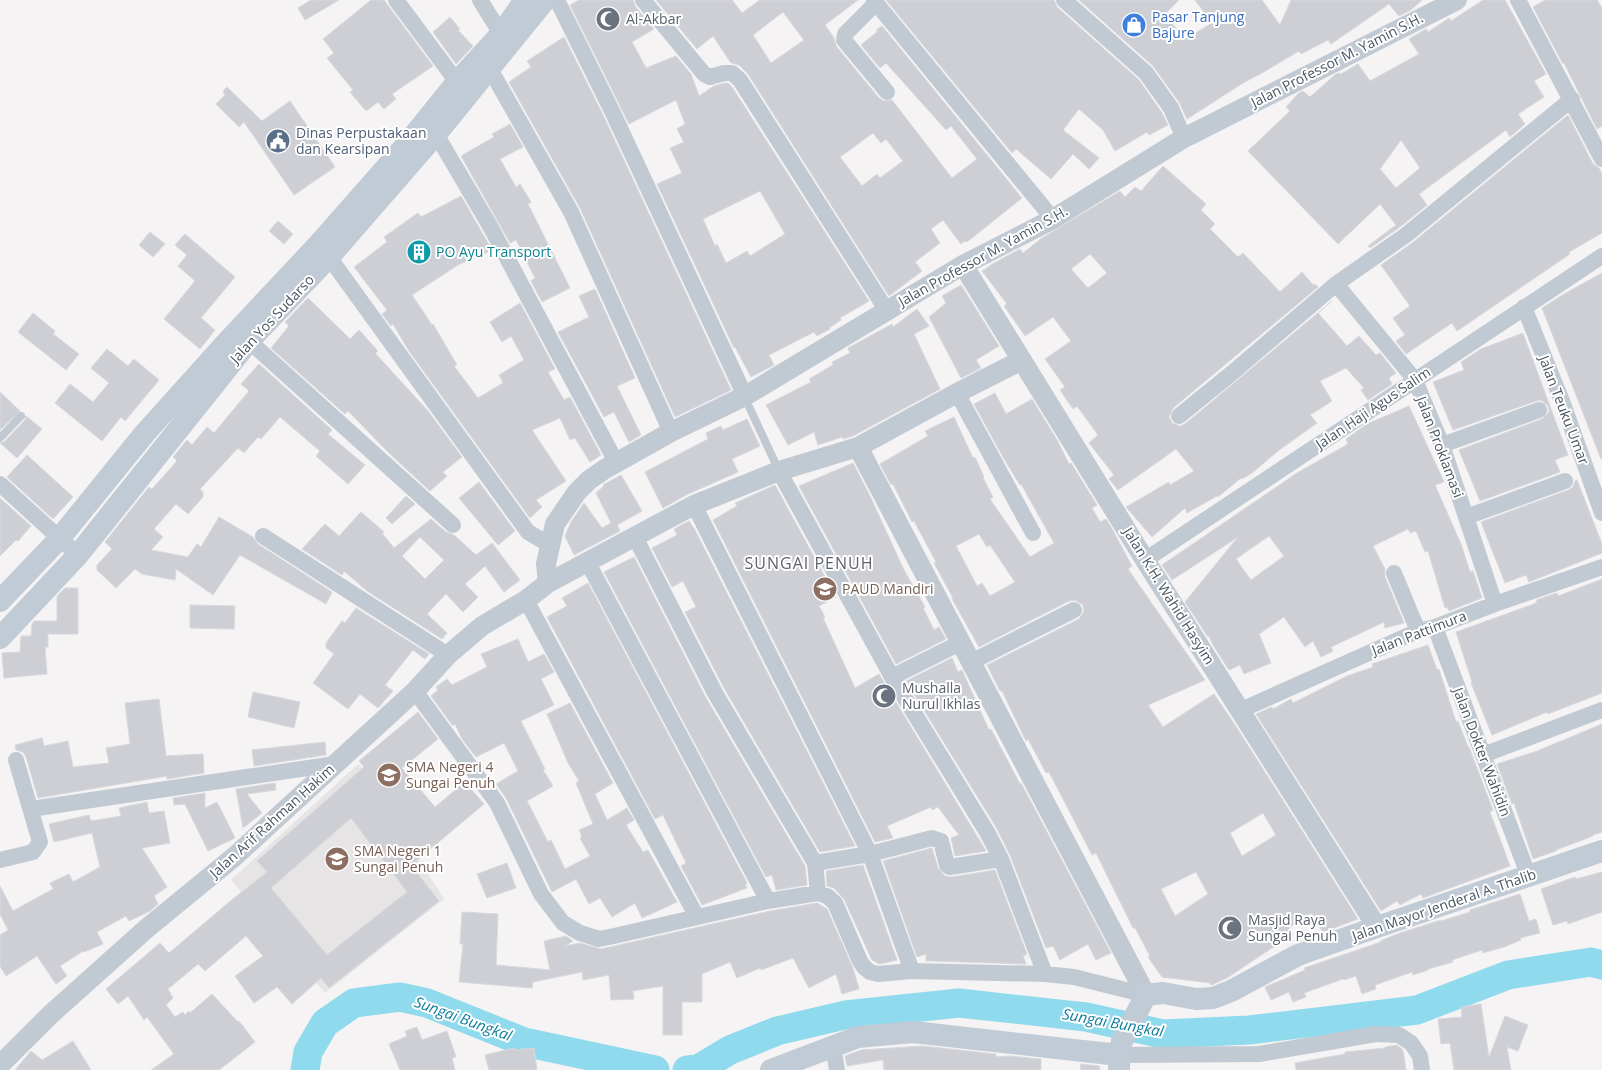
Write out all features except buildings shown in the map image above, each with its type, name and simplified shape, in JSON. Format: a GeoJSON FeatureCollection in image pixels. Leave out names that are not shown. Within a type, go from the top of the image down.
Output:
{"type":"FeatureCollection","features":[{"type":"Feature","properties":{"kind":"main road","name":"Jalan Yos Sudarso"},"geometry":{"type":"LineString","coordinates":[[0,638],[78,555],[249,341],[324,251],[457,82],[501,34],[525,0]]}},
{"type":"Feature","properties":{"kind":"main road","name":"Jalan Yos Sudarso"},"geometry":{"type":"LineString","coordinates":[[0,600],[59,539],[152,426],[436,134],[545,0]]}},
{"type":"Feature","properties":{"kind":"main road","name":"Jalan Mayor Jenderal A. Thalib"},"geometry":{"type":"LineString","coordinates":[[1146,995],[1163,993],[1196,999],[1212,998],[1231,991],[1298,955],[1602,852]]}},
{"type":"Feature","properties":{"kind":"main road"},"geometry":{"type":"LineString","coordinates":[[771,1070],[858,1037],[913,1032],[1120,1055],[1134,1017],[1146,995]]}},
{"type":"Feature","properties":{"kind":"street"},"geometry":{"type":"LineString","coordinates":[[396,0],[457,82]]}},
{"type":"Feature","properties":{"kind":"street"},"geometry":{"type":"LineString","coordinates":[[480,0],[501,34]]}},
{"type":"Feature","properties":{"kind":"street"},"geometry":{"type":"LineString","coordinates":[[557,0],[624,136],[745,396]]}},
{"type":"Feature","properties":{"kind":"street"},"geometry":{"type":"LineString","coordinates":[[643,0],[704,74],[710,77],[732,73],[740,80],[887,310]]}},
{"type":"Feature","properties":{"kind":"street"},"geometry":{"type":"LineString","coordinates":[[1064,0],[1146,72],[1171,108],[1184,138]]}},
{"type":"Feature","properties":{"kind":"street","name":"Jalan Professor M. Yamin S.H."},"geometry":{"type":"LineString","coordinates":[[548,583],[546,564],[555,524],[577,492],[589,480],[616,462],[671,432],[745,396],[963,265],[1054,219],[1184,138],[1458,0]]}},
{"type":"Feature","properties":{"kind":"street"},"geometry":{"type":"LineString","coordinates":[[1518,0],[1572,99],[1602,159]]}},
{"type":"Feature","properties":{"kind":"street"},"geometry":{"type":"LineString","coordinates":[[887,92],[844,40],[846,34],[875,2],[1054,219]]}},
{"type":"Feature","properties":{"kind":"street"},"geometry":{"type":"LineString","coordinates":[[490,69],[571,212],[671,432]]}},
{"type":"Feature","properties":{"kind":"street"},"geometry":{"type":"LineString","coordinates":[[1179,416],[1336,284],[1406,235],[1572,99]]}},
{"type":"Feature","properties":{"kind":"street"},"geometry":{"type":"LineString","coordinates":[[436,134],[490,226],[616,462]]}},
{"type":"Feature","properties":{"kind":"street"},"geometry":{"type":"LineString","coordinates":[[324,251],[528,532],[550,545]]}},
{"type":"Feature","properties":{"kind":"street","name":"Jalan Haji Agus Salim"},"geometry":{"type":"LineString","coordinates":[[1145,560],[1602,256]]}},
{"type":"Feature","properties":{"kind":"street","name":"Jalan K.H. Wahid Hasyim"},"geometry":{"type":"LineString","coordinates":[[963,265],[1145,560],[1376,927]]}},
{"type":"Feature","properties":{"kind":"street","name":"Jalan Proklamasi"},"geometry":{"type":"LineString","coordinates":[[1336,284],[1415,380],[1442,445],[1495,604]]}},
{"type":"Feature","properties":{"kind":"street","name":"Jalan Teuku Umar"},"geometry":{"type":"LineString","coordinates":[[1524,307],[1562,401],[1602,513]]}},
{"type":"Feature","properties":{"kind":"street"},"geometry":{"type":"LineString","coordinates":[[249,341],[453,525]]}},
{"type":"Feature","properties":{"kind":"street","name":"Jalan Arif Rahman Hakim"},"geometry":{"type":"LineString","coordinates":[[0,1065],[50,1015],[146,929],[234,857],[414,691],[448,655],[482,626],[526,600],[548,583],[694,506],[780,470],[858,447],[1022,360]]}},
{"type":"Feature","properties":{"kind":"street"},"geometry":{"type":"LineString","coordinates":[[957,393],[1033,533]]}},
{"type":"Feature","properties":{"kind":"street"},"geometry":{"type":"LineString","coordinates":[[1442,445],[1539,410]]}},
{"type":"Feature","properties":{"kind":"street"},"geometry":{"type":"LineString","coordinates":[[858,447],[1146,995]]}},
{"type":"Feature","properties":{"kind":"street"},"geometry":{"type":"LineString","coordinates":[[780,470],[892,677],[987,832],[1001,859],[1046,974]]}},
{"type":"Feature","properties":{"kind":"street"},"geometry":{"type":"LineString","coordinates":[[1466,517],[1565,481]]}},
{"type":"Feature","properties":{"kind":"street"},"geometry":{"type":"LineString","coordinates":[[0,484],[78,555]]}},
{"type":"Feature","properties":{"kind":"street"},"geometry":{"type":"LineString","coordinates":[[694,506],[870,854],[912,971]]}},
{"type":"Feature","properties":{"kind":"street"},"geometry":{"type":"LineString","coordinates":[[263,536],[448,655]]}},
{"type":"Feature","properties":{"kind":"street"},"geometry":{"type":"LineString","coordinates":[[635,537],[715,692],[814,863],[818,893]]}},
{"type":"Feature","properties":{"kind":"street"},"geometry":{"type":"LineString","coordinates":[[588,563],[768,901]]}},
{"type":"Feature","properties":{"kind":"street","name":"Jalan Pattimura"},"geometry":{"type":"LineString","coordinates":[[1240,710],[1418,631],[1435,627],[1602,567]]}},
{"type":"Feature","properties":{"kind":"street"},"geometry":{"type":"LineString","coordinates":[[1394,573],[1418,631]]}},
{"type":"Feature","properties":{"kind":"street"},"geometry":{"type":"LineString","coordinates":[[526,600],[697,918]]}},
{"type":"Feature","properties":{"kind":"street"},"geometry":{"type":"LineString","coordinates":[[971,662],[1074,610]]}},
{"type":"Feature","properties":{"kind":"street","name":"Jalan Dokter Wahidin"},"geometry":{"type":"LineString","coordinates":[[1435,627],[1529,876]]}},
{"type":"Feature","properties":{"kind":"street"},"geometry":{"type":"LineString","coordinates":[[892,677],[960,643]]}},
{"type":"Feature","properties":{"kind":"street"},"geometry":{"type":"LineString","coordinates":[[414,691],[497,803],[541,894],[563,923],[580,933],[599,938],[768,901],[818,893],[827,896],[835,903],[860,961],[870,972],[878,974],[912,971],[1046,974],[1074,977],[1146,995]]}},
{"type":"Feature","properties":{"kind":"street"},"geometry":{"type":"LineString","coordinates":[[1483,755],[1602,710]]}},
{"type":"Feature","properties":{"kind":"street"},"geometry":{"type":"LineString","coordinates":[[0,860],[33,852],[40,842],[16,760]]}},
{"type":"Feature","properties":{"kind":"street"},"geometry":{"type":"LineString","coordinates":[[30,809],[335,764]]}},
{"type":"Feature","properties":{"kind":"street"},"geometry":{"type":"LineString","coordinates":[[814,863],[870,854],[932,838],[940,841],[947,865],[950,867],[1001,859]]}},
{"type":"Feature","properties":{"kind":"street"},"geometry":{"type":"LineString","coordinates":[[1120,1055],[1259,1054],[1376,1034],[1398,1035],[1411,1043],[1420,1056],[1422,1070]]}},
{"type":"Feature","properties":{"kind":"street"},"geometry":{"type":"LineString","coordinates":[[833,1046],[837,1070]]}},
{"type":"Feature","properties":{"kind":"lane"},"geometry":{"type":"LineString","coordinates":[[745,396],[780,470]]}},
{"type":"Feature","properties":{"kind":"lane"},"geometry":{"type":"LineString","coordinates":[[0,438],[21,416]]}},
{"type":"Feature","properties":{"kind":"shaded area","name":"SMA Negeri 1 Sungai Penuh"},"geometry":{"type":"Polygon","coordinates":[[[358,764],[384,793],[405,837],[444,899],[325,993],[231,880],[358,764]]]}},
{"type":"Feature","properties":{"kind":"waterway","name":"Sungai Bungkal"},"geometry":{"type":"LineString","coordinates":[[687,1070],[700,1068],[730,1050],[777,1031],[845,1015],[959,1003],[1086,1017],[1163,1034],[1249,1030],[1417,1010],[1508,975],[1591,962],[1602,965]]}},
{"type":"Feature","properties":{"kind":"waterway","name":"Sungai Bungkal"},"geometry":{"type":"LineString","coordinates":[[305,1070],[308,1052],[325,1023],[354,1003],[400,997],[427,1003],[524,1042],[655,1070]]}},
{"type":"Feature","properties":{"kind":"place","name":"Al-Akbar"},"geometry":{"type":"Point","coordinates":[608,19]}},
{"type":"Feature","properties":{"kind":"place","name":"Pasar Tanjung Bajure"},"geometry":{"type":"Point","coordinates":[1134,25]}},
{"type":"Feature","properties":{"kind":"place","name":"Dinas Perpustakaan dan Kearsipan"},"geometry":{"type":"Point","coordinates":[278,141]}},
{"type":"Feature","properties":{"kind":"place","name":"PO Ayu Transport"},"geometry":{"type":"Point","coordinates":[419,252]}},
{"type":"Feature","properties":{"kind":"place","name":"PAUD Mandiri"},"geometry":{"type":"Point","coordinates":[825,589]}},
{"type":"Feature","properties":{"kind":"place","name":"Mushalla Nurul Ikhlas"},"geometry":{"type":"Point","coordinates":[884,696]}},
{"type":"Feature","properties":{"kind":"place","name":"SMA Negeri 4 Sungai Penuh"},"geometry":{"type":"Point","coordinates":[389,775]}},
{"type":"Feature","properties":{"kind":"place","name":"SMA Negeri 1 Sungai Penuh"},"geometry":{"type":"Point","coordinates":[337,859]}},
{"type":"Feature","properties":{"kind":"place","name":"Masjid Raya Sungai Penuh"},"geometry":{"type":"Point","coordinates":[1230,928]}},
{"type":"Feature","properties":{"kind":"district","name":"SUNGAI PENUH"},"geometry":{"type":"Point","coordinates":[809,563]}}]}
